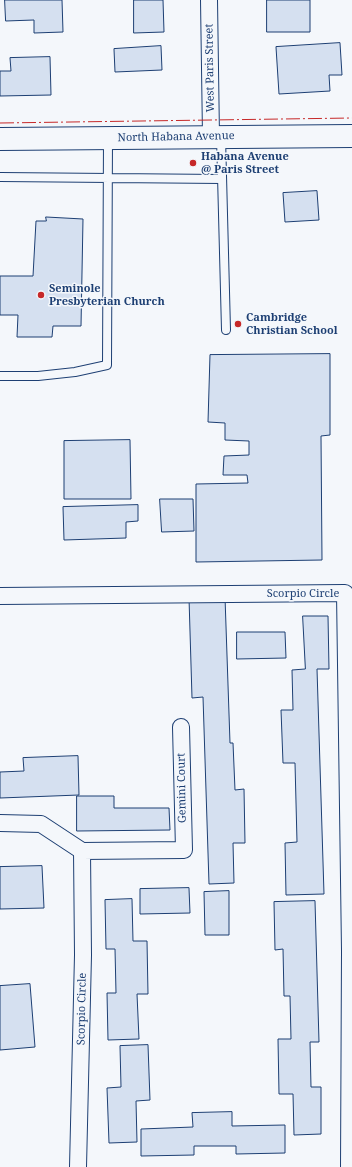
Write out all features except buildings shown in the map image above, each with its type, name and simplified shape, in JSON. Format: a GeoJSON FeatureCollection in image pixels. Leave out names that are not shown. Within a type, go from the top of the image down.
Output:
{"type":"FeatureCollection","features":[{"type":"Feature","properties":{"kind":"street","name":"West Paris Street"},"geometry":{"type":"LineString","coordinates":[[209,0],[216,136]]}},
{"type":"Feature","properties":{"kind":"street","name":"North Habana Avenue"},"geometry":{"type":"LineString","coordinates":[[0,139],[352,136]]}},
{"type":"Feature","properties":{"kind":"street","name":"Scorpio Circle"},"geometry":{"type":"LineString","coordinates":[[0,596],[345,593],[350,951],[349,1167]]}},
{"type":"Feature","properties":{"kind":"street","name":"Gemini Court"},"geometry":{"type":"LineString","coordinates":[[82,851],[184,850],[181,726]]}},
{"type":"Feature","properties":{"kind":"street"},"geometry":{"type":"LineString","coordinates":[[0,823],[41,824],[82,851]]}},
{"type":"Feature","properties":{"kind":"street","name":"Scorpio Circle"},"geometry":{"type":"LineString","coordinates":[[78,1167],[84,955],[82,851]]}},
{"type":"Feature","properties":{"kind":"lane"},"geometry":{"type":"LineString","coordinates":[[216,136],[222,179],[226,330]]}},
{"type":"Feature","properties":{"kind":"lane"},"geometry":{"type":"LineString","coordinates":[[0,376],[38,376],[75,372],[107,365],[108,138]]}},
{"type":"Feature","properties":{"kind":"lane"},"geometry":{"type":"LineString","coordinates":[[0,177],[222,179]]}},
{"type":"Feature","properties":{"kind":"power"},"geometry":{"type":"LineString","coordinates":[[0,123],[352,118]]}},
{"type":"Feature","properties":{"kind":"place","name":"Habana Avenue @ Paris Street"},"geometry":{"type":"Point","coordinates":[193,163]}},
{"type":"Feature","properties":{"kind":"place","name":"Seminole Presbyterian Church"},"geometry":{"type":"Point","coordinates":[41,295]}},
{"type":"Feature","properties":{"kind":"place","name":"Cambridge Christian School"},"geometry":{"type":"Point","coordinates":[238,324]}}]}
